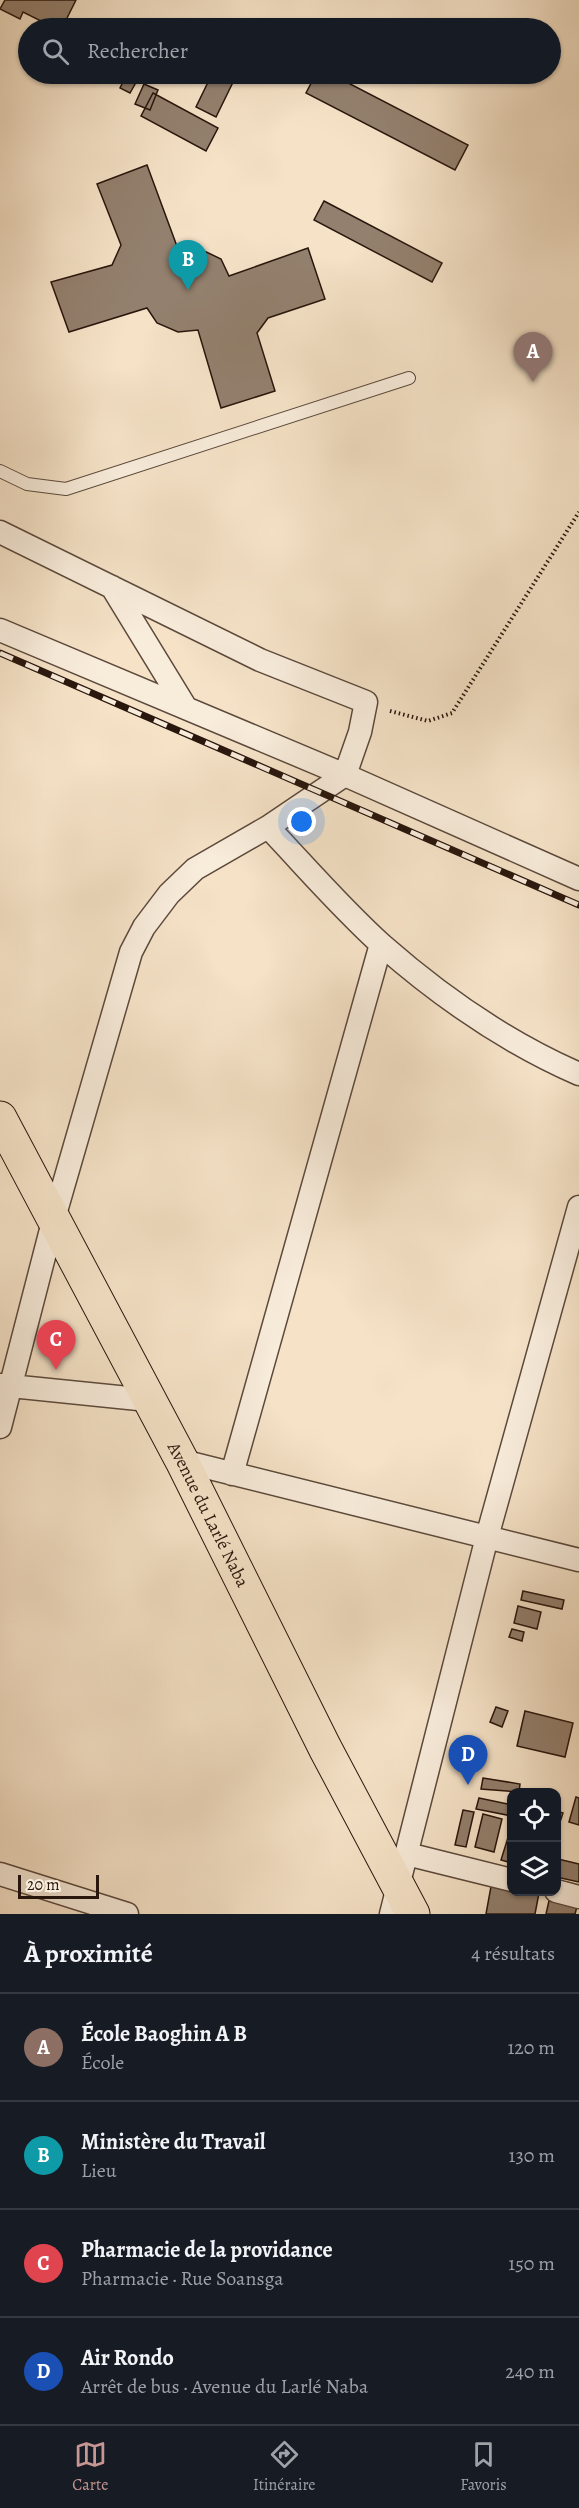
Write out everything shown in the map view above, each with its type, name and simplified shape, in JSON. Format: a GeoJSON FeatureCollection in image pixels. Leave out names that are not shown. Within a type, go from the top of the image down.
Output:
{"type":"FeatureCollection","features":[{"type":"Feature","properties":{"kind":"main road","name":"Avenue du Larlé Naba"},"geometry":{"type":"LineString","coordinates":[[0,1118],[182,1461],[324,1748],[414,1914]]}},
{"type":"Feature","properties":{"kind":"street"},"geometry":{"type":"LineString","coordinates":[[0,532],[260,660],[366,702],[360,732],[345,775],[268,827],[195,869],[169,894],[144,927],[131,952],[5,1386],[0,1427]]}},
{"type":"Feature","properties":{"kind":"street"},"geometry":{"type":"LineString","coordinates":[[112,587],[186,708]]}},
{"type":"Feature","properties":{"kind":"street"},"geometry":{"type":"LineString","coordinates":[[0,630],[345,775],[579,879]]}},
{"type":"Feature","properties":{"kind":"street"},"geometry":{"type":"LineString","coordinates":[[268,827],[381,944],[487,1024],[551,1062],[579,1074]]}},
{"type":"Feature","properties":{"kind":"street"},"geometry":{"type":"LineString","coordinates":[[232,1474],[381,944]]}},
{"type":"Feature","properties":{"kind":"street"},"geometry":{"type":"LineString","coordinates":[[507,1880],[399,1884],[487,1537],[579,1207]]}},
{"type":"Feature","properties":{"kind":"street"},"geometry":{"type":"LineString","coordinates":[[5,1386],[148,1400]]}},
{"type":"Feature","properties":{"kind":"street"},"geometry":{"type":"LineString","coordinates":[[182,1461],[579,1560]]}},
{"type":"Feature","properties":{"kind":"street"},"geometry":{"type":"LineString","coordinates":[[0,1874],[127,1914]]}},
{"type":"Feature","properties":{"kind":"street"},"geometry":{"type":"LineString","coordinates":[[561,1892],[579,1897]]}},
{"type":"Feature","properties":{"kind":"lane"},"geometry":{"type":"LineString","coordinates":[[0,471],[27,484],[66,489],[409,378]]}},
{"type":"Feature","properties":{"kind":"path"},"geometry":{"type":"LineString","coordinates":[[366,702],[428,721],[452,713],[579,512]]}},
{"type":"Feature","properties":{"kind":"building"},"geometry":{"type":"Polygon","coordinates":[[[5,0],[76,0],[67,18],[35,18],[23,12],[20,18],[18,18],[0,9],[5,0]]]}},
{"type":"Feature","properties":{"kind":"building"},"geometry":{"type":"Polygon","coordinates":[[[122,84],[135,84],[130,93],[120,88],[122,84]]]}},
{"type":"Feature","properties":{"kind":"building"},"geometry":{"type":"Polygon","coordinates":[[[144,84],[158,90],[150,110],[135,104],[144,84]]]}},
{"type":"Feature","properties":{"kind":"building"},"geometry":{"type":"Polygon","coordinates":[[[207,84],[232,84],[216,117],[196,107],[207,84]]]}},
{"type":"Feature","properties":{"kind":"building"},"geometry":{"type":"Polygon","coordinates":[[[311,84],[350,84],[468,145],[455,170],[306,93],[311,84]]]}},
{"type":"Feature","properties":{"kind":"building"},"geometry":{"type":"Polygon","coordinates":[[[153,93],[218,128],[206,151],[141,116],[153,93]]]}},
{"type":"Feature","properties":{"kind":"building"},"geometry":{"type":"Polygon","coordinates":[[[147,165],[178,249],[200,249],[221,259],[229,276],[308,248],[325,299],[268,318],[257,333],[275,391],[221,408],[198,330],[178,332],[157,323],[147,308],[69,332],[51,282],[112,265],[121,245],[97,184],[147,165]]]}},
{"type":"Feature","properties":{"kind":"building"},"geometry":{"type":"Polygon","coordinates":[[[324,201],[442,263],[432,282],[314,220],[324,201]]]}},
{"type":"Feature","properties":{"kind":"building"},"geometry":{"type":"Polygon","coordinates":[[[523,1591],[564,1600],[562,1609],[521,1600],[523,1591]]]}},
{"type":"Feature","properties":{"kind":"building"},"geometry":{"type":"Polygon","coordinates":[[[518,1606],[541,1612],[537,1629],[514,1623],[518,1606]]]}},
{"type":"Feature","properties":{"kind":"building"},"geometry":{"type":"Polygon","coordinates":[[[512,1629],[524,1632],[522,1641],[509,1637],[512,1629]]]}},
{"type":"Feature","properties":{"kind":"building"},"geometry":{"type":"Polygon","coordinates":[[[496,1707],[508,1711],[502,1727],[490,1722],[496,1707]]]}},
{"type":"Feature","properties":{"kind":"building"},"geometry":{"type":"Polygon","coordinates":[[[525,1711],[573,1723],[565,1757],[517,1746],[525,1711]]]}},
{"type":"Feature","properties":{"kind":"building"},"geometry":{"type":"Polygon","coordinates":[[[483,1778],[520,1784],[520,1788],[507,1788],[507,1791],[481,1789],[483,1778]]]}},
{"type":"Feature","properties":{"kind":"building"},"geometry":{"type":"Polygon","coordinates":[[[576,1797],[579,1798],[579,1825],[569,1822],[576,1797]]]}},
{"type":"Feature","properties":{"kind":"building"},"geometry":{"type":"Polygon","coordinates":[[[479,1798],[507,1804],[507,1815],[476,1809],[479,1798]]]}},
{"type":"Feature","properties":{"kind":"building"},"geometry":{"type":"Polygon","coordinates":[[[463,1810],[474,1812],[466,1847],[455,1845],[463,1810]]]}},
{"type":"Feature","properties":{"kind":"building"},"geometry":{"type":"Polygon","coordinates":[[[483,1814],[502,1819],[494,1852],[475,1847],[483,1814]]]}},
{"type":"Feature","properties":{"kind":"building"},"geometry":{"type":"Polygon","coordinates":[[[507,1841],[507,1862],[501,1860],[507,1841]]]}},
{"type":"Feature","properties":{"kind":"building"},"geometry":{"type":"Polygon","coordinates":[[[561,1860],[579,1864],[579,1882],[561,1878],[561,1860]]]}},
{"type":"Feature","properties":{"kind":"building"},"geometry":{"type":"Polygon","coordinates":[[[492,1881],[507,1885],[507,1896],[538,1896],[535,1914],[486,1914],[492,1881]]]}},
{"type":"Feature","properties":{"kind":"building"},"geometry":{"type":"Polygon","coordinates":[[[561,1894],[579,1899],[575,1914],[546,1914],[550,1896],[561,1894]]]}},
{"type":"Feature","properties":{"kind":"railway"},"geometry":{"type":"LineString","coordinates":[[0,653],[579,905]]}},
{"type":"Feature","properties":{"kind":"place","name":"Ministère du Travail"},"geometry":{"type":"Point","coordinates":[188,290]}},
{"type":"Feature","properties":{"kind":"place","name":"École Baoghin A B"},"geometry":{"type":"Point","coordinates":[533,382]}},
{"type":"Feature","properties":{"kind":"place","name":"Pharmacie de la providance"},"geometry":{"type":"Point","coordinates":[56,1370]}},
{"type":"Feature","properties":{"kind":"place","name":"Air Rondo"},"geometry":{"type":"Point","coordinates":[468,1785]}}]}
